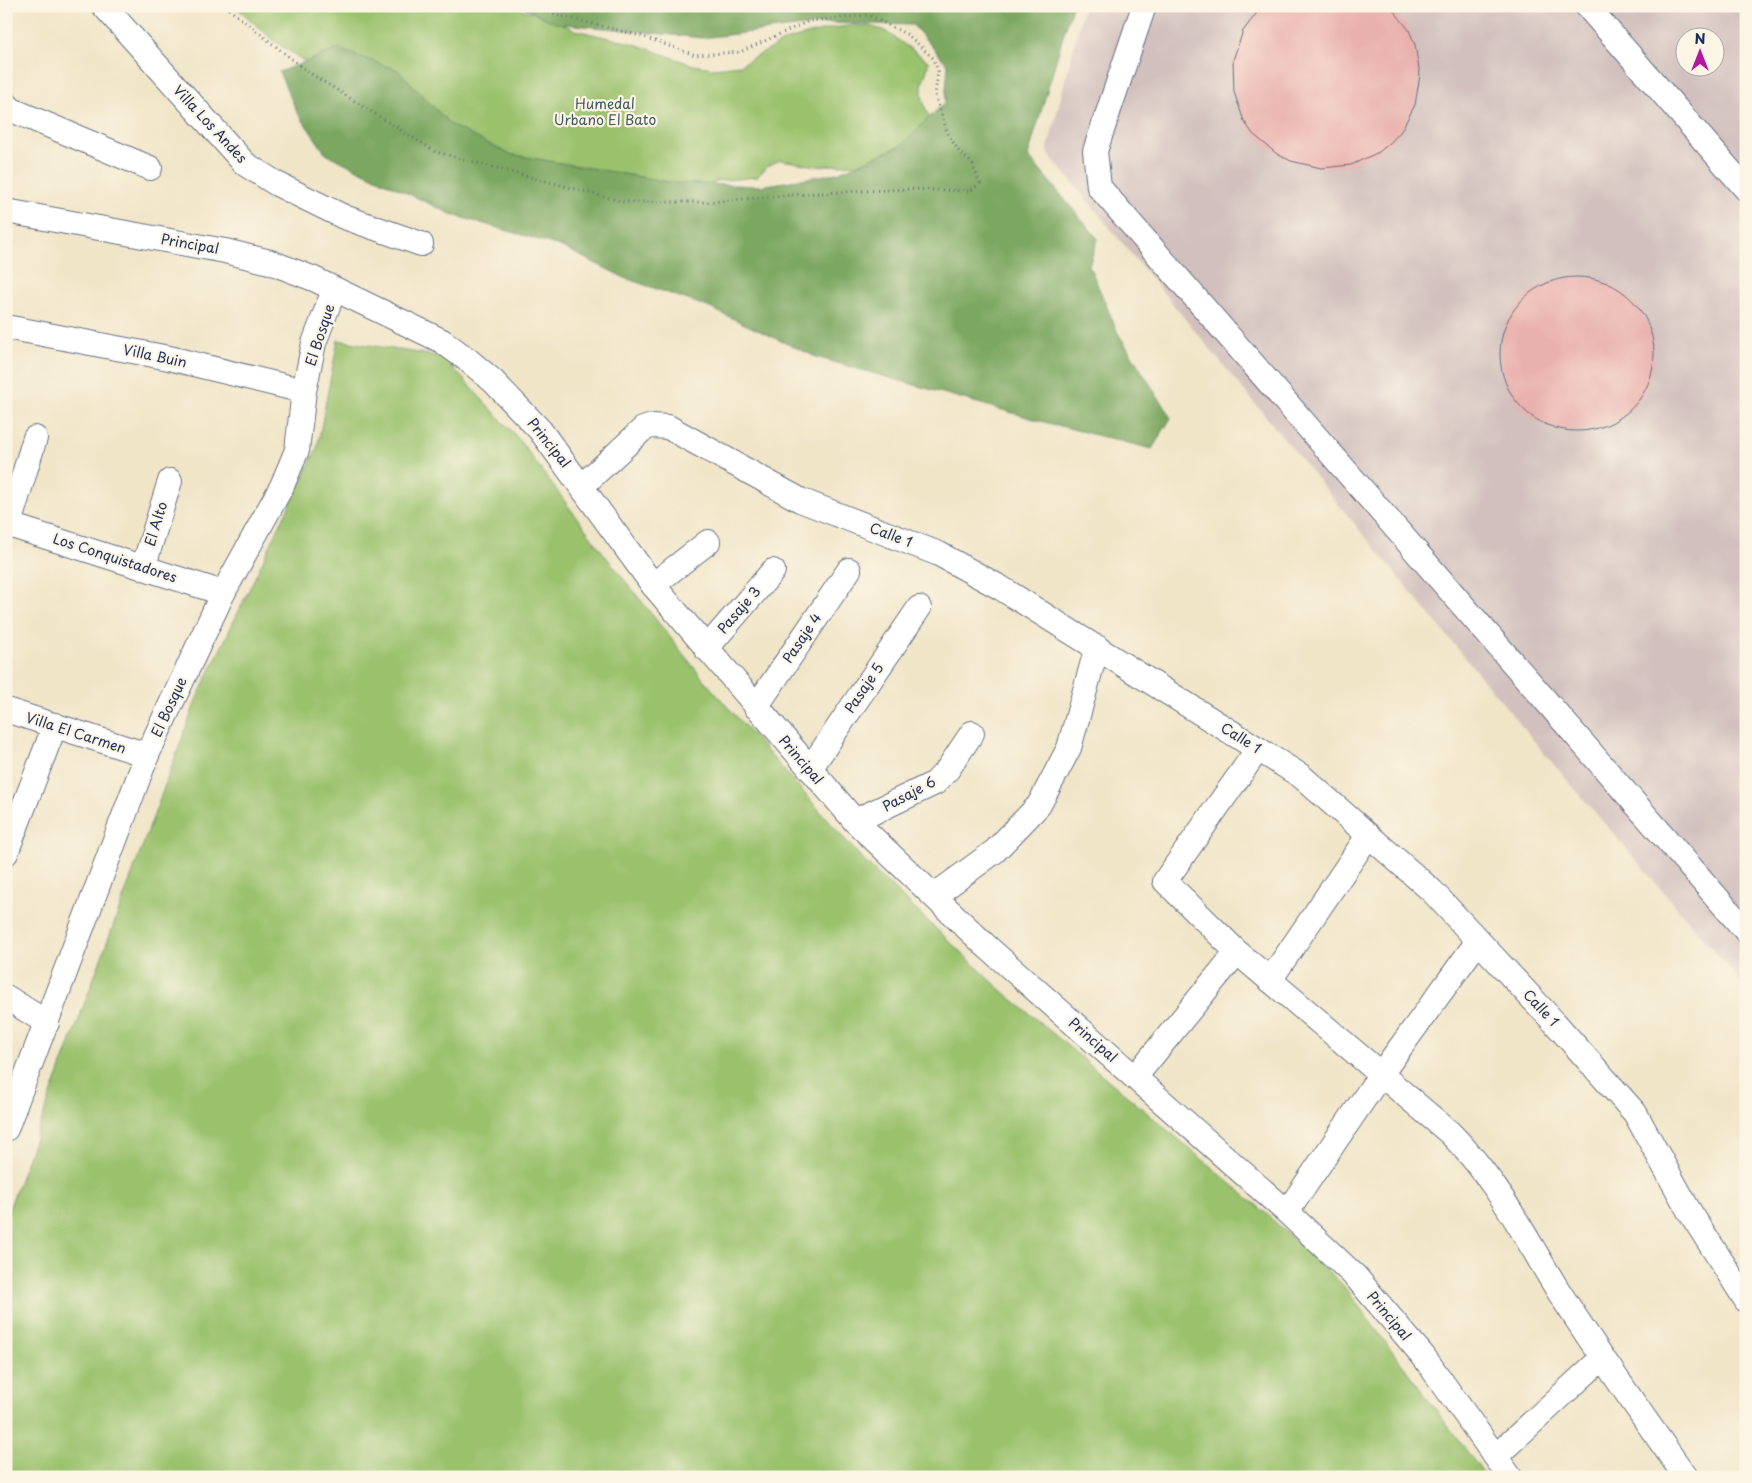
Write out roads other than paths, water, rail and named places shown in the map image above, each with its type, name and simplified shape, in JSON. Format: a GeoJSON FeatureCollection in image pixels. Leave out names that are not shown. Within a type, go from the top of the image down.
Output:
{"type":"FeatureCollection","features":[{"type":"Feature","properties":{"kind":"street","name":"Villa Los Andes"},"geometry":{"type":"LineString","coordinates":[[104,6],[246,164],[285,188],[344,218],[421,244]]}},
{"type":"Feature","properties":{"kind":"street"},"geometry":{"type":"LineString","coordinates":[[1144,6],[1095,151],[1099,187],[1746,931]]}},
{"type":"Feature","properties":{"kind":"street"},"geometry":{"type":"LineString","coordinates":[[1587,6],[1746,189]]}},
{"type":"Feature","properties":{"kind":"street"},"geometry":{"type":"LineString","coordinates":[[8,111],[150,168]]}},
{"type":"Feature","properties":{"kind":"street","name":"Principal"},"geometry":{"type":"LineString","coordinates":[[6,211],[248,256],[292,270],[442,341],[468,360],[516,404],[540,430],[653,585],[855,821],[985,945],[1288,1212],[1356,1277],[1424,1357],[1510,1477]]}},
{"type":"Feature","properties":{"kind":"street","name":"El Bosque"},"geometry":{"type":"LineString","coordinates":[[6,1129],[147,755],[223,593],[282,486],[298,450],[304,391],[314,343],[334,290]]}},
{"type":"Feature","properties":{"kind":"street","name":"Villa Buin"},"geometry":{"type":"LineString","coordinates":[[6,326],[169,358],[304,391]]}},
{"type":"Feature","properties":{"kind":"street","name":"Calle 1"},"geometry":{"type":"LineString","coordinates":[[582,486],[643,429],[652,426],[668,427],[800,500],[939,554],[1001,588],[1301,776],[1432,891],[1635,1114],[1688,1210],[1746,1300]]}},
{"type":"Feature","properties":{"kind":"street"},"geometry":{"type":"LineString","coordinates":[[8,524],[36,438]]}},
{"type":"Feature","properties":{"kind":"street","name":"El Alto"},"geometry":{"type":"LineString","coordinates":[[143,568],[170,481]]}},
{"type":"Feature","properties":{"kind":"street","name":"Los Conquistadores"},"geometry":{"type":"LineString","coordinates":[[8,524],[223,593]]}},
{"type":"Feature","properties":{"kind":"street"},"geometry":{"type":"LineString","coordinates":[[653,585],[708,542]]}},
{"type":"Feature","properties":{"kind":"street","name":"Pasaje 4"},"geometry":{"type":"LineString","coordinates":[[756,707],[849,570]]}},
{"type":"Feature","properties":{"kind":"street","name":"Pasaje 3"},"geometry":{"type":"LineString","coordinates":[[706,649],[773,571]]}},
{"type":"Feature","properties":{"kind":"street","name":"Pasaje 5"},"geometry":{"type":"LineString","coordinates":[[810,769],[919,608]]}},
{"type":"Feature","properties":{"kind":"street"},"geometry":{"type":"LineString","coordinates":[[934,896],[995,852],[1039,805],[1069,748],[1097,647]]}},
{"type":"Feature","properties":{"kind":"street","name":"Villa El Carmen"},"geometry":{"type":"LineString","coordinates":[[6,710],[147,755]]}},
{"type":"Feature","properties":{"kind":"street"},"geometry":{"type":"LineString","coordinates":[[6,853],[55,725]]}},
{"type":"Feature","properties":{"kind":"street","name":"Pasaje 6"},"geometry":{"type":"LineString","coordinates":[[855,821],[934,783],[948,769],[972,733]]}},
{"type":"Feature","properties":{"kind":"street"},"geometry":{"type":"LineString","coordinates":[[1258,749],[1164,881],[1237,952],[1450,1133],[1488,1175],[1602,1359],[1686,1477]]}},
{"type":"Feature","properties":{"kind":"street"},"geometry":{"type":"LineString","coordinates":[[1270,980],[1368,836]]}},
{"type":"Feature","properties":{"kind":"street"},"geometry":{"type":"LineString","coordinates":[[1288,1212],[1381,1074],[1478,941]]}},
{"type":"Feature","properties":{"kind":"street"},"geometry":{"type":"LineString","coordinates":[[1135,1077],[1237,952]]}},
{"type":"Feature","properties":{"kind":"street"},"geometry":{"type":"LineString","coordinates":[[6,997],[47,1023]]}},
{"type":"Feature","properties":{"kind":"street"},"geometry":{"type":"LineString","coordinates":[[1496,1456],[1602,1359]]}},
{"type":"Feature","properties":{"kind":"park label","name":"Humedal Urbano El Bato"},"geometry":{"type":"Point","coordinates":[605,112]}}]}
